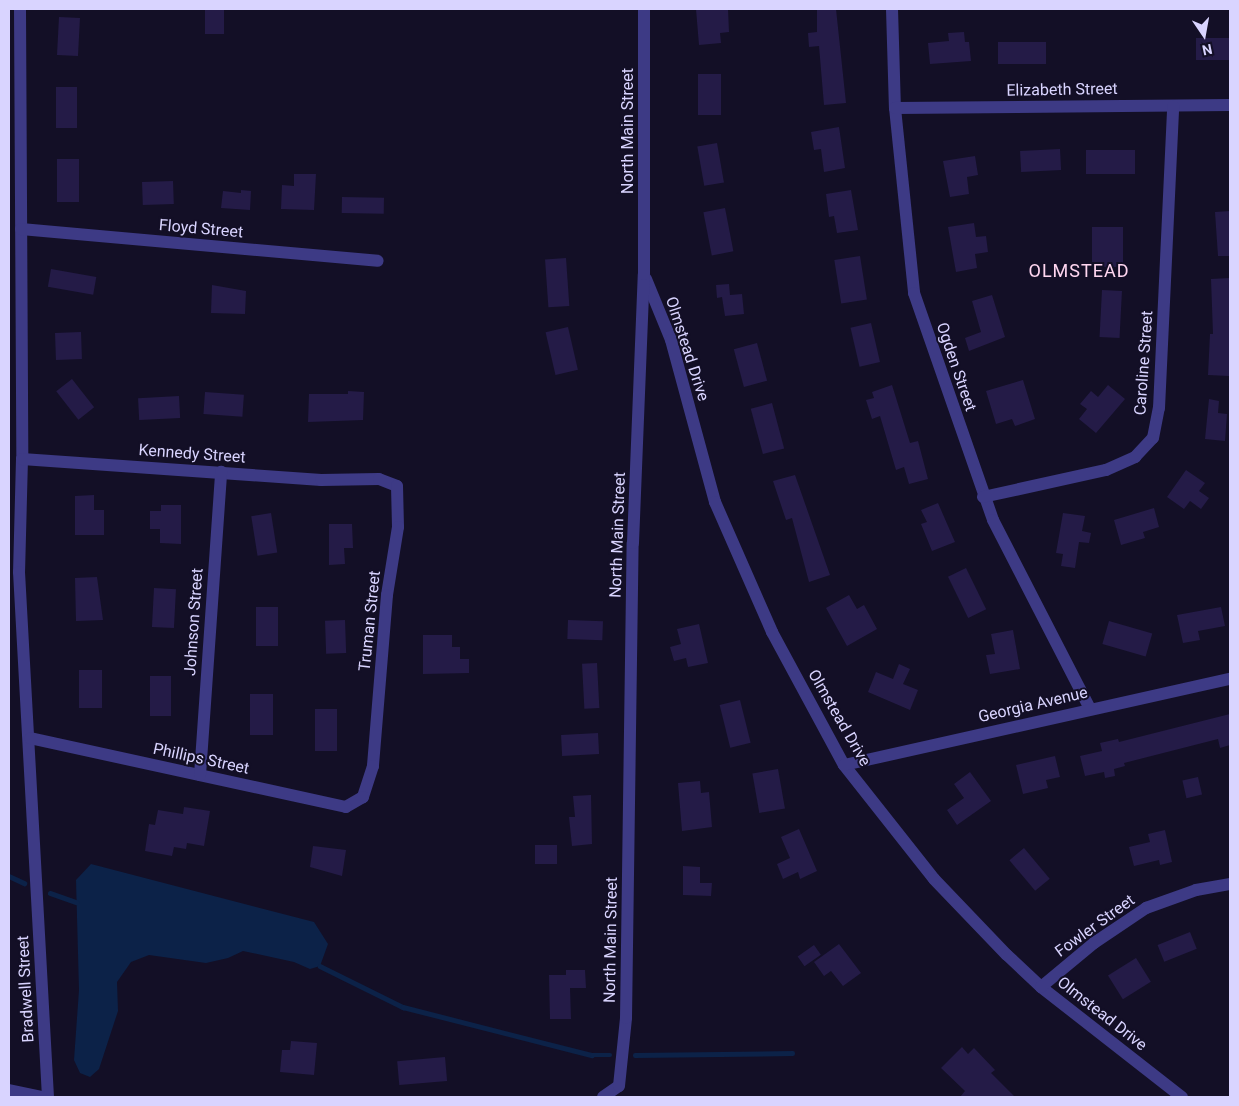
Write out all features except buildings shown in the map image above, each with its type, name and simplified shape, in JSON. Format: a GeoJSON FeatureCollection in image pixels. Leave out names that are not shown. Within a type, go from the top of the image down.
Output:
{"type":"FeatureCollection","features":[{"type":"Feature","properties":{"kind":"street","name":"Bradwell Street"},"geometry":{"type":"LineString","coordinates":[[20,9],[17,225],[22,459],[14,571],[30,738],[48,1097]]}},
{"type":"Feature","properties":{"kind":"street","name":"North Main Street"},"geometry":{"type":"LineString","coordinates":[[603,1097],[619,1086],[626,1018],[633,543],[644,274],[644,9]]}},
{"type":"Feature","properties":{"kind":"street","name":"Ogden Street"},"geometry":{"type":"LineString","coordinates":[[892,9],[895,108],[914,293],[983,497],[1090,709]]}},
{"type":"Feature","properties":{"kind":"street","name":"Elizabeth Street"},"geometry":{"type":"LineString","coordinates":[[895,108],[1230,105]]}},
{"type":"Feature","properties":{"kind":"street","name":"Caroline Street"},"geometry":{"type":"LineString","coordinates":[[983,497],[1106,470],[1135,457],[1152,438],[1160,408],[1173,106]]}},
{"type":"Feature","properties":{"kind":"street","name":"Floyd Street"},"geometry":{"type":"LineString","coordinates":[[17,225],[378,261]]}},
{"type":"Feature","properties":{"kind":"street","name":"Olmstead Drive"},"geometry":{"type":"LineString","coordinates":[[644,274],[671,340],[715,502],[772,632],[844,766],[934,880],[1041,987],[1182,1097]]}},
{"type":"Feature","properties":{"kind":"street","name":"Kennedy Street"},"geometry":{"type":"LineString","coordinates":[[22,459],[321,480],[360,479]]}},
{"type":"Feature","properties":{"kind":"street","name":"Johnson Street"},"geometry":{"type":"LineString","coordinates":[[200,775],[221,472]]}},
{"type":"Feature","properties":{"kind":"street","name":"Truman Street"},"geometry":{"type":"LineString","coordinates":[[360,479],[379,479],[397,486],[398,527],[387,594],[373,766],[363,798]]}},
{"type":"Feature","properties":{"kind":"street","name":"Georgia Avenue"},"geometry":{"type":"LineString","coordinates":[[844,766],[1090,709],[1230,679]]}},
{"type":"Feature","properties":{"kind":"street","name":"Phillips Street"},"geometry":{"type":"LineString","coordinates":[[30,738],[346,808],[363,798]]}},
{"type":"Feature","properties":{"kind":"street","name":"Fowler Street"},"geometry":{"type":"LineString","coordinates":[[1041,987],[1094,943],[1146,908],[1196,890],[1230,884]]}},
{"type":"Feature","properties":{"kind":"street"},"geometry":{"type":"LineString","coordinates":[[9,1090],[41,1097]]}},
{"type":"Feature","properties":{"kind":"water"},"geometry":{"type":"Polygon","coordinates":[[[91,864],[314,922],[328,944],[320,966],[310,969],[294,962],[243,951],[228,958],[206,963],[149,955],[131,962],[117,982],[118,1011],[99,1069],[90,1077],[80,1073],[74,1060],[79,990],[76,880],[91,864]]]}},
{"type":"Feature","properties":{"kind":"waterway"},"geometry":{"type":"LineString","coordinates":[[9,876],[24,883]]}},
{"type":"Feature","properties":{"kind":"waterway"},"geometry":{"type":"LineString","coordinates":[[50,893],[76,902]]}},
{"type":"Feature","properties":{"kind":"waterway"},"geometry":{"type":"LineString","coordinates":[[320,966],[403,1007],[592,1055],[610,1055]]}},
{"type":"Feature","properties":{"kind":"waterway"},"geometry":{"type":"LineString","coordinates":[[635,1055],[792,1053]]}},
{"type":"Feature","properties":{"kind":"district","name":"OLMSTEAD"},"geometry":{"type":"Point","coordinates":[1079,271]}}]}
